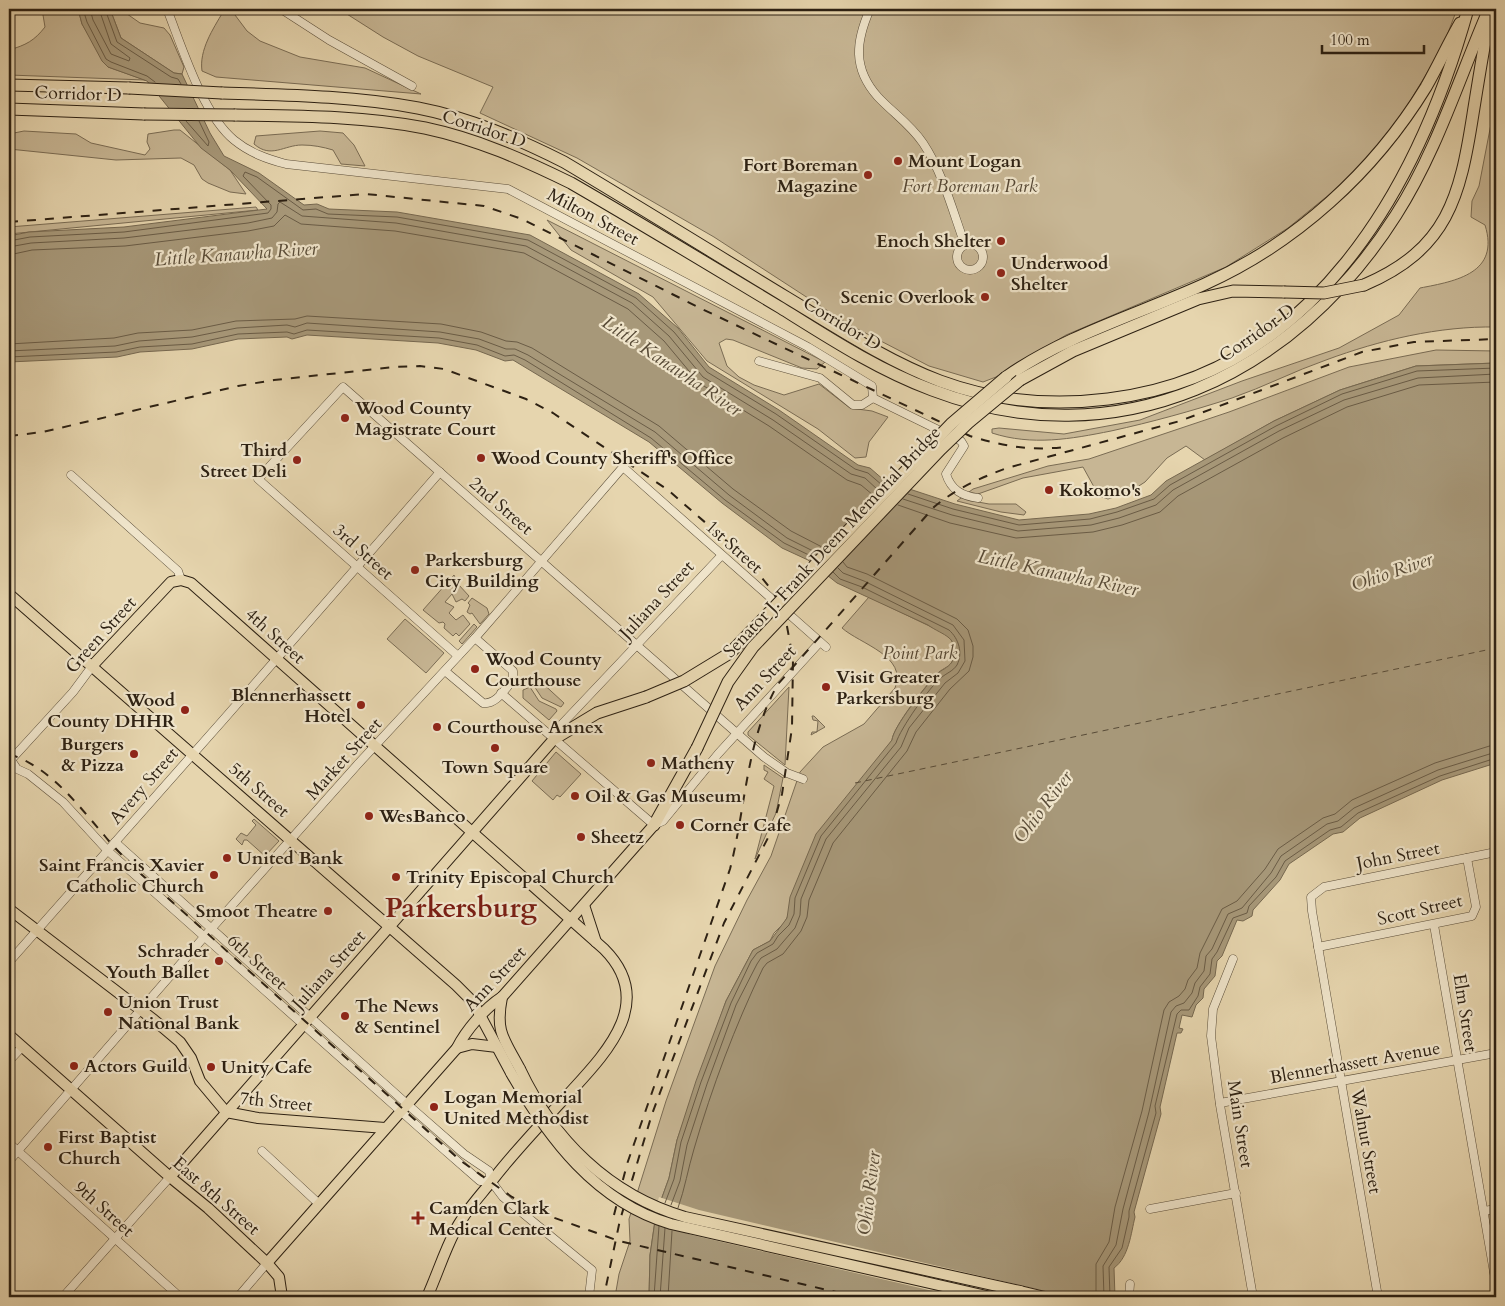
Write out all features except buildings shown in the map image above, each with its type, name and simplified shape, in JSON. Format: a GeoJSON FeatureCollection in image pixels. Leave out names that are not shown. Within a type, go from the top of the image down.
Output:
{"type":"FeatureCollection","features":[{"type":"Feature","properties":{"kind":"highway","name":"Corridor D"},"geometry":{"type":"LineString","coordinates":[[9,85],[313,96],[382,102],[420,109],[475,123],[519,140],[564,162],[856,340],[915,370],[959,387],[1007,398],[1043,402],[1088,402],[1130,397],[1199,375],[1258,344],[1290,320],[1317,294],[1364,239],[1404,177],[1439,99],[1454,58],[1468,9]]}},
{"type":"Feature","properties":{"kind":"highway","name":"Senator J. Frank Deem Memorial Bridge"},"geometry":{"type":"LineString","coordinates":[[554,739],[597,713],[646,697],[684,681],[730,653],[951,424],[1006,377],[1028,362],[1057,347],[1224,274],[1275,245],[1312,217],[1353,180],[1397,129],[1425,87],[1468,9]]}},
{"type":"Feature","properties":{"kind":"highway","name":"Corridor D"},"geometry":{"type":"LineString","coordinates":[[9,109],[375,121],[426,128],[480,143],[571,183],[897,376],[963,401],[998,409],[1056,415],[1085,414],[1147,405],[1187,393],[1219,380],[1277,345],[1326,303],[1380,239],[1415,184],[1431,151],[1490,9]]}},
{"type":"Feature","properties":{"kind":"highway","name":"Senator J. Frank Deem Memorial Bridge"},"geometry":{"type":"LineString","coordinates":[[654,825],[697,748],[728,682],[753,647],[968,422],[1020,380],[1073,351],[1198,298],[1234,291],[1324,293],[1364,285],[1395,269],[1416,254],[1432,236],[1455,200],[1466,158],[1490,9]]}},
{"type":"Feature","properties":{"kind":"highway"},"geometry":{"type":"LineString","coordinates":[[9,115],[70,111]]}},
{"type":"Feature","properties":{"kind":"main road","name":"4th Street"},"geometry":{"type":"LineString","coordinates":[[182,580],[192,582],[276,659],[597,943],[612,957],[625,984],[627,1000],[622,1026],[598,1062],[491,1181],[456,1228],[428,1297]]}},
{"type":"Feature","properties":{"kind":"main road","name":"Green Street"},"geometry":{"type":"LineString","coordinates":[[93,665],[171,582],[182,580]]}},
{"type":"Feature","properties":{"kind":"main road","name":"5th Street"},"geometry":{"type":"LineString","coordinates":[[9,594],[93,665],[473,1002],[497,1047],[516,1071]]}},
{"type":"Feature","properties":{"kind":"main road","name":"Juliana Street"},"geometry":{"type":"LineString","coordinates":[[170,1177],[226,1112],[274,1061],[306,1021],[554,739]]}},
{"type":"Feature","properties":{"kind":"main road","name":"Ann Street"},"geometry":{"type":"LineString","coordinates":[[267,1263],[456,1048],[490,1006],[502,997],[654,825]]}},
{"type":"Feature","properties":{"kind":"main road"},"geometry":{"type":"LineString","coordinates":[[584,905],[597,943]]}},
{"type":"Feature","properties":{"kind":"main road","name":"7th Street"},"geometry":{"type":"LineString","coordinates":[[9,909],[180,1042],[191,1058],[200,1081],[226,1112],[258,1118],[385,1128]]}},
{"type":"Feature","properties":{"kind":"main road"},"geometry":{"type":"LineString","coordinates":[[502,997],[498,1018],[500,1033],[537,1116],[564,1153],[600,1186],[645,1215],[671,1224],[991,1297]]}},
{"type":"Feature","properties":{"kind":"main road"},"geometry":{"type":"LineString","coordinates":[[473,1002],[482,1002],[490,1006]]}},
{"type":"Feature","properties":{"kind":"main road","name":"East 8th Street"},"geometry":{"type":"LineString","coordinates":[[9,1035],[170,1177],[208,1208],[267,1263],[279,1277],[282,1297]]}},
{"type":"Feature","properties":{"kind":"main road"},"geometry":{"type":"LineString","coordinates":[[456,1048],[472,1044],[497,1047]]}},
{"type":"Feature","properties":{"kind":"main road"},"geometry":{"type":"LineString","coordinates":[[516,1071],[551,1122],[576,1152],[600,1174],[623,1191],[655,1207],[685,1217],[1045,1297]]}},
{"type":"Feature","properties":{"kind":"main road"},"geometry":{"type":"LineString","coordinates":[[256,1253],[278,1250]]}},
{"type":"Feature","properties":{"kind":"street","name":"Milton Street"},"geometry":{"type":"LineString","coordinates":[[167,9],[200,92],[222,128],[246,149],[262,158],[286,164],[508,189],[808,347],[872,386],[873,398]]}},
{"type":"Feature","properties":{"kind":"street"},"geometry":{"type":"LineString","coordinates":[[281,9],[329,40],[412,86]]}},
{"type":"Feature","properties":{"kind":"street"},"geometry":{"type":"LineString","coordinates":[[870,9],[858,43],[865,77],[878,98],[906,121],[924,145],[939,175],[965,245]]}},
{"type":"Feature","properties":{"kind":"street"},"geometry":{"type":"LineString","coordinates":[[759,361],[820,378],[853,405],[862,405],[873,398],[962,441],[964,446],[946,474],[948,480],[959,492],[967,497],[978,498]]}},
{"type":"Feature","properties":{"kind":"street","name":"2nd Street"},"geometry":{"type":"LineString","coordinates":[[267,469],[342,387],[737,733],[787,773],[804,779]]}},
{"type":"Feature","properties":{"kind":"street","name":"1st Street"},"geometry":{"type":"LineString","coordinates":[[623,467],[823,645]]}},
{"type":"Feature","properties":{"kind":"street","name":"Market Street"},"geometry":{"type":"LineString","coordinates":[[9,1161],[211,929],[476,638],[623,467]]}},
{"type":"Feature","properties":{"kind":"street","name":"3rd Street"},"geometry":{"type":"LineString","coordinates":[[267,469],[258,479],[458,656]]}},
{"type":"Feature","properties":{"kind":"street","name":"Avery Street"},"geometry":{"type":"LineString","coordinates":[[9,962],[440,472]]}},
{"type":"Feature","properties":{"kind":"street","name":"4th Street"},"geometry":{"type":"LineString","coordinates":[[71,475],[178,571],[182,580]]}},
{"type":"Feature","properties":{"kind":"street","name":"Juliana Street"},"geometry":{"type":"LineString","coordinates":[[554,739],[562,724],[721,556]]}},
{"type":"Feature","properties":{"kind":"street"},"geometry":{"type":"LineString","coordinates":[[445,671],[483,703],[493,701],[501,694],[513,680],[513,670],[476,638]]}},
{"type":"Feature","properties":{"kind":"street","name":"Ann Street"},"geometry":{"type":"LineString","coordinates":[[654,825],[663,821],[737,733],[823,645]]}},
{"type":"Feature","properties":{"kind":"street","name":"Green Street"},"geometry":{"type":"LineString","coordinates":[[10,760],[73,692],[93,665]]}},
{"type":"Feature","properties":{"kind":"street"},"geometry":{"type":"LineString","coordinates":[[501,694],[654,825]]}},
{"type":"Feature","properties":{"kind":"street","name":"6th Street"},"geometry":{"type":"LineString","coordinates":[[10,760],[17,769],[28,774],[63,802],[108,851],[404,1107],[480,1181],[491,1181]]}},
{"type":"Feature","properties":{"kind":"street","name":"6th Street"},"geometry":{"type":"LineString","coordinates":[[115,842],[211,929],[306,1021]]}},
{"type":"Feature","properties":{"kind":"street","name":"John Street"},"geometry":{"type":"LineString","coordinates":[[1311,900],[1313,895],[1324,887],[1496,852]]}},
{"type":"Feature","properties":{"kind":"street","name":"Scott Street"},"geometry":{"type":"LineString","coordinates":[[1318,947],[1469,917],[1476,910],[1467,858]]}},
{"type":"Feature","properties":{"kind":"street","name":"Walnut Street"},"geometry":{"type":"LineString","coordinates":[[1311,900],[1340,1081],[1378,1297]]}},
{"type":"Feature","properties":{"kind":"street","name":"Elm Street"},"geometry":{"type":"LineString","coordinates":[[1434,925],[1496,1284]]}},
{"type":"Feature","properties":{"kind":"street","name":"Main Street"},"geometry":{"type":"LineString","coordinates":[[1233,959],[1217,998],[1211,1019],[1211,1038],[1220,1103],[1254,1297]]}},
{"type":"Feature","properties":{"kind":"street"},"geometry":{"type":"LineString","coordinates":[[9,1061],[22,1047]]}},
{"type":"Feature","properties":{"kind":"street","name":"Blennerhassett Avenue"},"geometry":{"type":"LineString","coordinates":[[1220,1103],[1496,1053]]}},
{"type":"Feature","properties":{"kind":"street","name":"6th Street"},"geometry":{"type":"LineString","coordinates":[[404,1107],[489,1171],[491,1181],[503,1197],[592,1270],[589,1297]]}},
{"type":"Feature","properties":{"kind":"street","name":"9th Street"},"geometry":{"type":"LineString","coordinates":[[9,1142],[180,1297]]}},
{"type":"Feature","properties":{"kind":"street"},"geometry":{"type":"LineString","coordinates":[[262,1151],[318,1203]]}},
{"type":"Feature","properties":{"kind":"street","name":"Juliana Street"},"geometry":{"type":"LineString","coordinates":[[63,1297],[170,1177]]}},
{"type":"Feature","properties":{"kind":"street"},"geometry":{"type":"LineString","coordinates":[[1150,1209],[1236,1194]]}},
{"type":"Feature","properties":{"kind":"street"},"geometry":{"type":"LineString","coordinates":[[1484,1212],[1496,1209]]}},
{"type":"Feature","properties":{"kind":"street","name":"Ann Street"},"geometry":{"type":"LineString","coordinates":[[238,1297],[267,1263]]}},
{"type":"Feature","properties":{"kind":"street"},"geometry":{"type":"LineString","coordinates":[[1129,1297],[1130,1284]]}},
{"type":"Feature","properties":{"kind":"green space"},"geometry":{"type":"Polygon","coordinates":[[[42,9],[78,9],[82,24],[108,67],[145,80],[9,75],[9,50],[29,42],[45,27],[42,9]]]}},
{"type":"Feature","properties":{"kind":"green space"},"geometry":{"type":"Polygon","coordinates":[[[110,9],[120,9],[140,23],[164,28],[170,35],[184,67],[182,74],[174,73],[121,38],[110,9]]]}},
{"type":"Feature","properties":{"kind":"green space","name":"Fort Boreman Park"},"geometry":{"type":"Polygon","coordinates":[[[339,9],[1457,9],[1443,46],[1400,118],[1352,176],[1288,228],[1226,267],[1066,335],[996,377],[983,382],[929,366],[848,324],[714,237],[577,158],[480,113],[493,87],[418,56],[383,37],[339,9]]]}},
{"type":"Feature","properties":{"kind":"green space"},"geometry":{"type":"Polygon","coordinates":[[[232,11],[247,31],[260,41],[300,57],[365,68],[421,94],[216,77],[202,71],[203,55],[211,33],[223,12],[232,11]]]}},
{"type":"Feature","properties":{"kind":"green space"},"geometry":{"type":"Polygon","coordinates":[[[1496,98],[1496,327],[1475,327],[1431,332],[1367,346],[1314,364],[1232,398],[1172,416],[1111,431],[1052,440],[1022,439],[992,433],[992,429],[999,428],[1064,434],[1140,420],[1242,381],[1339,348],[1399,315],[1420,288],[1461,278],[1472,272],[1481,264],[1486,254],[1488,241],[1485,225],[1471,217],[1472,201],[1479,186],[1496,98]]]}},
{"type":"Feature","properties":{"kind":"green space"},"geometry":{"type":"Polygon","coordinates":[[[180,130],[230,170],[246,194],[230,192],[208,183],[202,179],[194,165],[181,158],[116,160],[9,149],[9,134],[24,131],[76,134],[91,143],[145,155],[150,149],[147,142],[148,134],[180,130]]]}},
{"type":"Feature","properties":{"kind":"green space"},"geometry":{"type":"Polygon","coordinates":[[[320,131],[343,133],[354,145],[365,166],[341,164],[333,150],[322,147],[302,145],[272,151],[260,148],[254,144],[256,136],[320,131]]]}},
{"type":"Feature","properties":{"kind":"green space"},"geometry":{"type":"Polygon","coordinates":[[[256,207],[258,210],[9,234],[9,227],[256,207]]]}},
{"type":"Feature","properties":{"kind":"green space"},"geometry":{"type":"Polygon","coordinates":[[[547,220],[825,362],[817,369],[802,368],[733,340],[726,339],[719,343],[727,366],[739,377],[754,385],[784,395],[819,384],[850,408],[872,411],[888,417],[869,442],[866,457],[855,458],[818,429],[707,361],[653,297],[571,250],[547,220]]]}},
{"type":"Feature","properties":{"kind":"green space"},"geometry":{"type":"Polygon","coordinates":[[[1436,350],[1496,351],[1496,363],[1416,366],[1340,390],[1274,421],[1205,460],[1186,446],[1167,458],[1145,482],[1131,491],[1108,499],[1099,496],[1083,467],[1023,478],[978,494],[978,502],[1016,504],[1026,512],[1024,515],[1001,512],[957,501],[973,489],[1048,466],[1089,459],[1229,412],[1349,367],[1436,350]]]}},
{"type":"Feature","properties":{"kind":"green space"},"geometry":{"type":"Polygon","coordinates":[[[454,575],[458,584],[469,596],[465,601],[462,599],[456,602],[452,594],[445,602],[454,607],[449,613],[456,620],[463,615],[470,624],[459,636],[456,633],[453,636],[444,628],[445,624],[443,622],[439,623],[423,610],[454,575]]]}},
{"type":"Feature","properties":{"kind":"green space","name":"Point Park"},"geometry":{"type":"Polygon","coordinates":[[[869,597],[946,634],[954,647],[952,662],[932,679],[904,716],[892,740],[790,900],[789,913],[785,922],[774,933],[770,941],[753,950],[726,1001],[677,1140],[669,1178],[656,1214],[650,1255],[649,1297],[615,1297],[619,1274],[630,1241],[629,1219],[666,1101],[715,966],[771,856],[800,772],[823,747],[864,724],[895,688],[897,677],[895,667],[889,659],[842,628],[869,597]]]}},
{"type":"Feature","properties":{"kind":"green space"},"geometry":{"type":"Polygon","coordinates":[[[472,598],[487,608],[489,614],[480,624],[472,613],[467,612],[470,605],[468,603],[472,598]]]}},
{"type":"Feature","properties":{"kind":"green space"},"geometry":{"type":"Polygon","coordinates":[[[405,619],[444,653],[426,673],[387,639],[405,619]]]}},
{"type":"Feature","properties":{"kind":"green space"},"geometry":{"type":"Polygon","coordinates":[[[474,624],[477,627],[462,644],[459,641],[474,624]]]}},
{"type":"Feature","properties":{"kind":"green space"},"geometry":{"type":"Polygon","coordinates":[[[535,679],[539,680],[564,703],[561,707],[542,698],[532,683],[535,679]]]}},
{"type":"Feature","properties":{"kind":"green space"},"geometry":{"type":"Polygon","coordinates":[[[530,687],[539,701],[556,709],[557,711],[549,720],[523,698],[523,690],[530,687]]]}},
{"type":"Feature","properties":{"kind":"green space"},"geometry":{"type":"Polygon","coordinates":[[[789,687],[785,765],[748,735],[748,732],[789,687]]]}},
{"type":"Feature","properties":{"kind":"green space"},"geometry":{"type":"Polygon","coordinates":[[[812,716],[814,716],[825,727],[817,732],[818,721],[813,720],[812,716]]]}},
{"type":"Feature","properties":{"kind":"green space"},"geometry":{"type":"Polygon","coordinates":[[[556,752],[581,774],[560,797],[557,795],[553,800],[532,781],[556,752]]]}},
{"type":"Feature","properties":{"kind":"green space"},"geometry":{"type":"Polygon","coordinates":[[[764,765],[783,778],[776,813],[755,859],[774,786],[764,779],[768,772],[764,770],[764,765]]]}},
{"type":"Feature","properties":{"kind":"green space"},"geometry":{"type":"Polygon","coordinates":[[[254,819],[279,841],[265,856],[247,840],[244,840],[242,845],[236,839],[241,833],[247,836],[256,825],[252,821],[254,819]]]}},
{"type":"Feature","properties":{"kind":"water"},"geometry":{"type":"Polygon","coordinates":[[[78,9],[110,9],[121,38],[174,73],[182,74],[210,133],[224,156],[259,173],[304,205],[317,204],[329,209],[397,212],[530,235],[639,294],[678,328],[709,367],[779,410],[858,465],[870,468],[885,481],[955,504],[1019,520],[1089,514],[1116,508],[1151,495],[1166,481],[1274,421],[1340,390],[1416,366],[1496,363],[1496,763],[1442,780],[1360,818],[1343,832],[1333,834],[1289,864],[1280,880],[1253,910],[1252,916],[1243,921],[1237,920],[1222,956],[1217,961],[1215,976],[1204,989],[1203,998],[1196,1005],[1192,1017],[1182,1015],[1179,1028],[1183,1029],[1181,1033],[1177,1033],[1160,1107],[1161,1114],[1134,1212],[1135,1217],[1131,1237],[1123,1258],[1114,1268],[1115,1297],[649,1297],[650,1255],[656,1214],[669,1178],[677,1140],[696,1081],[726,1001],[753,950],[770,941],[787,918],[790,897],[816,834],[892,740],[898,726],[918,697],[937,674],[952,662],[954,647],[952,642],[945,635],[928,625],[837,583],[808,560],[782,548],[722,503],[649,442],[513,360],[505,361],[476,350],[438,343],[307,335],[292,339],[287,337],[238,339],[192,349],[140,352],[117,357],[9,362],[9,236],[29,232],[124,227],[267,209],[230,170],[201,148],[147,81],[108,67],[102,61],[82,24],[78,9]]]}},
{"type":"Feature","properties":{"kind":"pier"},"geometry":{"type":"Polygon","coordinates":[[[659,1197],[699,1210],[1070,1297],[959,1297],[692,1235],[652,1222],[659,1197]]]}},
{"type":"Feature","properties":{"kind":"ferry route"},"geometry":{"type":"LineString","coordinates":[[855,783],[1496,648]]}},
{"type":"Feature","properties":{"kind":"railway"},"geometry":{"type":"LineString","coordinates":[[9,222],[366,194],[484,206],[522,219],[702,309],[970,436],[1017,447],[1065,447]]}},
{"type":"Feature","properties":{"kind":"railway"},"geometry":{"type":"LineString","coordinates":[[614,1215],[627,1164],[730,869],[753,751],[767,705],[778,684],[934,507],[951,494],[969,484],[1007,468],[1180,421],[1362,352],[1414,342],[1496,339]]}},
{"type":"Feature","properties":{"kind":"railway"},"geometry":{"type":"LineString","coordinates":[[9,436],[43,432],[238,386],[274,380],[395,367],[420,366],[444,369],[526,399],[553,413],[668,490],[746,558],[774,593],[786,621],[793,659],[792,728],[782,794],[771,832],[724,923],[652,1114],[620,1220],[604,1296]]}},
{"type":"Feature","properties":{"kind":"railway"},"geometry":{"type":"LineString","coordinates":[[9,754],[24,760],[50,777],[73,799],[141,874],[461,1161],[512,1197],[541,1213],[619,1241],[857,1297]]}},
{"type":"Feature","properties":{"kind":"place","name":"Mount Logan"},"geometry":{"type":"Point","coordinates":[898,161]}},
{"type":"Feature","properties":{"kind":"place","name":"Fort Boreman Magazine"},"geometry":{"type":"Point","coordinates":[868,175]}},
{"type":"Feature","properties":{"kind":"place","name":"Enoch Shelter"},"geometry":{"type":"Point","coordinates":[1001,241]}},
{"type":"Feature","properties":{"kind":"place","name":"Underwood Shelter"},"geometry":{"type":"Point","coordinates":[1001,273]}},
{"type":"Feature","properties":{"kind":"place","name":"Scenic Overlook"},"geometry":{"type":"Point","coordinates":[985,297]}},
{"type":"Feature","properties":{"kind":"place","name":"Wood County Magistrate Court"},"geometry":{"type":"Point","coordinates":[345,418]}},
{"type":"Feature","properties":{"kind":"place","name":"Wood County Sheriff's Office"},"geometry":{"type":"Point","coordinates":[481,458]}},
{"type":"Feature","properties":{"kind":"place","name":"Third Street Deli"},"geometry":{"type":"Point","coordinates":[297,460]}},
{"type":"Feature","properties":{"kind":"place","name":"Kokomo's"},"geometry":{"type":"Point","coordinates":[1049,490]}},
{"type":"Feature","properties":{"kind":"place","name":"Parkersburg City Building"},"geometry":{"type":"Point","coordinates":[415,570]}},
{"type":"Feature","properties":{"kind":"place","name":"Wood County Courthouse"},"geometry":{"type":"Point","coordinates":[475,669]}},
{"type":"Feature","properties":{"kind":"place","name":"Visit Greater Parkersburg"},"geometry":{"type":"Point","coordinates":[826,687]}},
{"type":"Feature","properties":{"kind":"place","name":"Blennerhassett Hotel"},"geometry":{"type":"Point","coordinates":[361,705]}},
{"type":"Feature","properties":{"kind":"place","name":"Wood County DHHR"},"geometry":{"type":"Point","coordinates":[185,710]}},
{"type":"Feature","properties":{"kind":"place","name":"Courthouse Annex"},"geometry":{"type":"Point","coordinates":[437,727]}},
{"type":"Feature","properties":{"kind":"place","name":"Town Square"},"geometry":{"type":"Point","coordinates":[495,748]}},
{"type":"Feature","properties":{"kind":"place","name":"Burgers & Pizza"},"geometry":{"type":"Point","coordinates":[134,754]}},
{"type":"Feature","properties":{"kind":"place","name":"Matheny"},"geometry":{"type":"Point","coordinates":[651,763]}},
{"type":"Feature","properties":{"kind":"place","name":"Oil & Gas Museum"},"geometry":{"type":"Point","coordinates":[575,796]}},
{"type":"Feature","properties":{"kind":"place","name":"WesBanco"},"geometry":{"type":"Point","coordinates":[369,816]}},
{"type":"Feature","properties":{"kind":"place","name":"Corner Cafe"},"geometry":{"type":"Point","coordinates":[680,825]}},
{"type":"Feature","properties":{"kind":"place","name":"Sheetz"},"geometry":{"type":"Point","coordinates":[581,837]}},
{"type":"Feature","properties":{"kind":"place","name":"United Bank"},"geometry":{"type":"Point","coordinates":[227,858]}},
{"type":"Feature","properties":{"kind":"place","name":"Saint Francis Xavier Catholic Church"},"geometry":{"type":"Point","coordinates":[214,875]}},
{"type":"Feature","properties":{"kind":"place","name":"Trinity Episcopal Church"},"geometry":{"type":"Point","coordinates":[396,877]}},
{"type":"Feature","properties":{"kind":"place","name":"Smoot Theatre"},"geometry":{"type":"Point","coordinates":[328,911]}},
{"type":"Feature","properties":{"kind":"place","name":"Schrader Youth Ballet"},"geometry":{"type":"Point","coordinates":[219,961]}},
{"type":"Feature","properties":{"kind":"place","name":"Union Trust National Bank"},"geometry":{"type":"Point","coordinates":[108,1012]}},
{"type":"Feature","properties":{"kind":"place","name":"The News & Sentinel"},"geometry":{"type":"Point","coordinates":[345,1016]}},
{"type":"Feature","properties":{"kind":"place","name":"Actors Guild"},"geometry":{"type":"Point","coordinates":[74,1066]}},
{"type":"Feature","properties":{"kind":"place","name":"Unity Cafe"},"geometry":{"type":"Point","coordinates":[211,1067]}},
{"type":"Feature","properties":{"kind":"place","name":"Logan Memorial United Methodist"},"geometry":{"type":"Point","coordinates":[434,1107]}},
{"type":"Feature","properties":{"kind":"place","name":"First Baptist Church"},"geometry":{"type":"Point","coordinates":[48,1147]}},
{"type":"Feature","properties":{"kind":"place","name":"Camden Clark Medical Center"},"geometry":{"type":"Point","coordinates":[418,1218]}},
{"type":"Feature","properties":{"kind":"district","name":"Parkersburg"},"geometry":{"type":"Point","coordinates":[461,908]}},
{"type":"Feature","properties":{"kind":"water label","name":"Little Kanawha River"},"geometry":{"type":"Point","coordinates":[236,254]}},
{"type":"Feature","properties":{"kind":"water label","name":"Little Kanawha River"},"geometry":{"type":"Point","coordinates":[672,366]}},
{"type":"Feature","properties":{"kind":"water label","name":"Ohio River"},"geometry":{"type":"Point","coordinates":[1392,572]}},
{"type":"Feature","properties":{"kind":"water label","name":"Little Kanawha River"},"geometry":{"type":"Point","coordinates":[1058,573]}},
{"type":"Feature","properties":{"kind":"water label","name":"Ohio River"},"geometry":{"type":"Point","coordinates":[1043,807]}},
{"type":"Feature","properties":{"kind":"water label","name":"Ohio River"},"geometry":{"type":"Point","coordinates":[869,1193]}}]}
